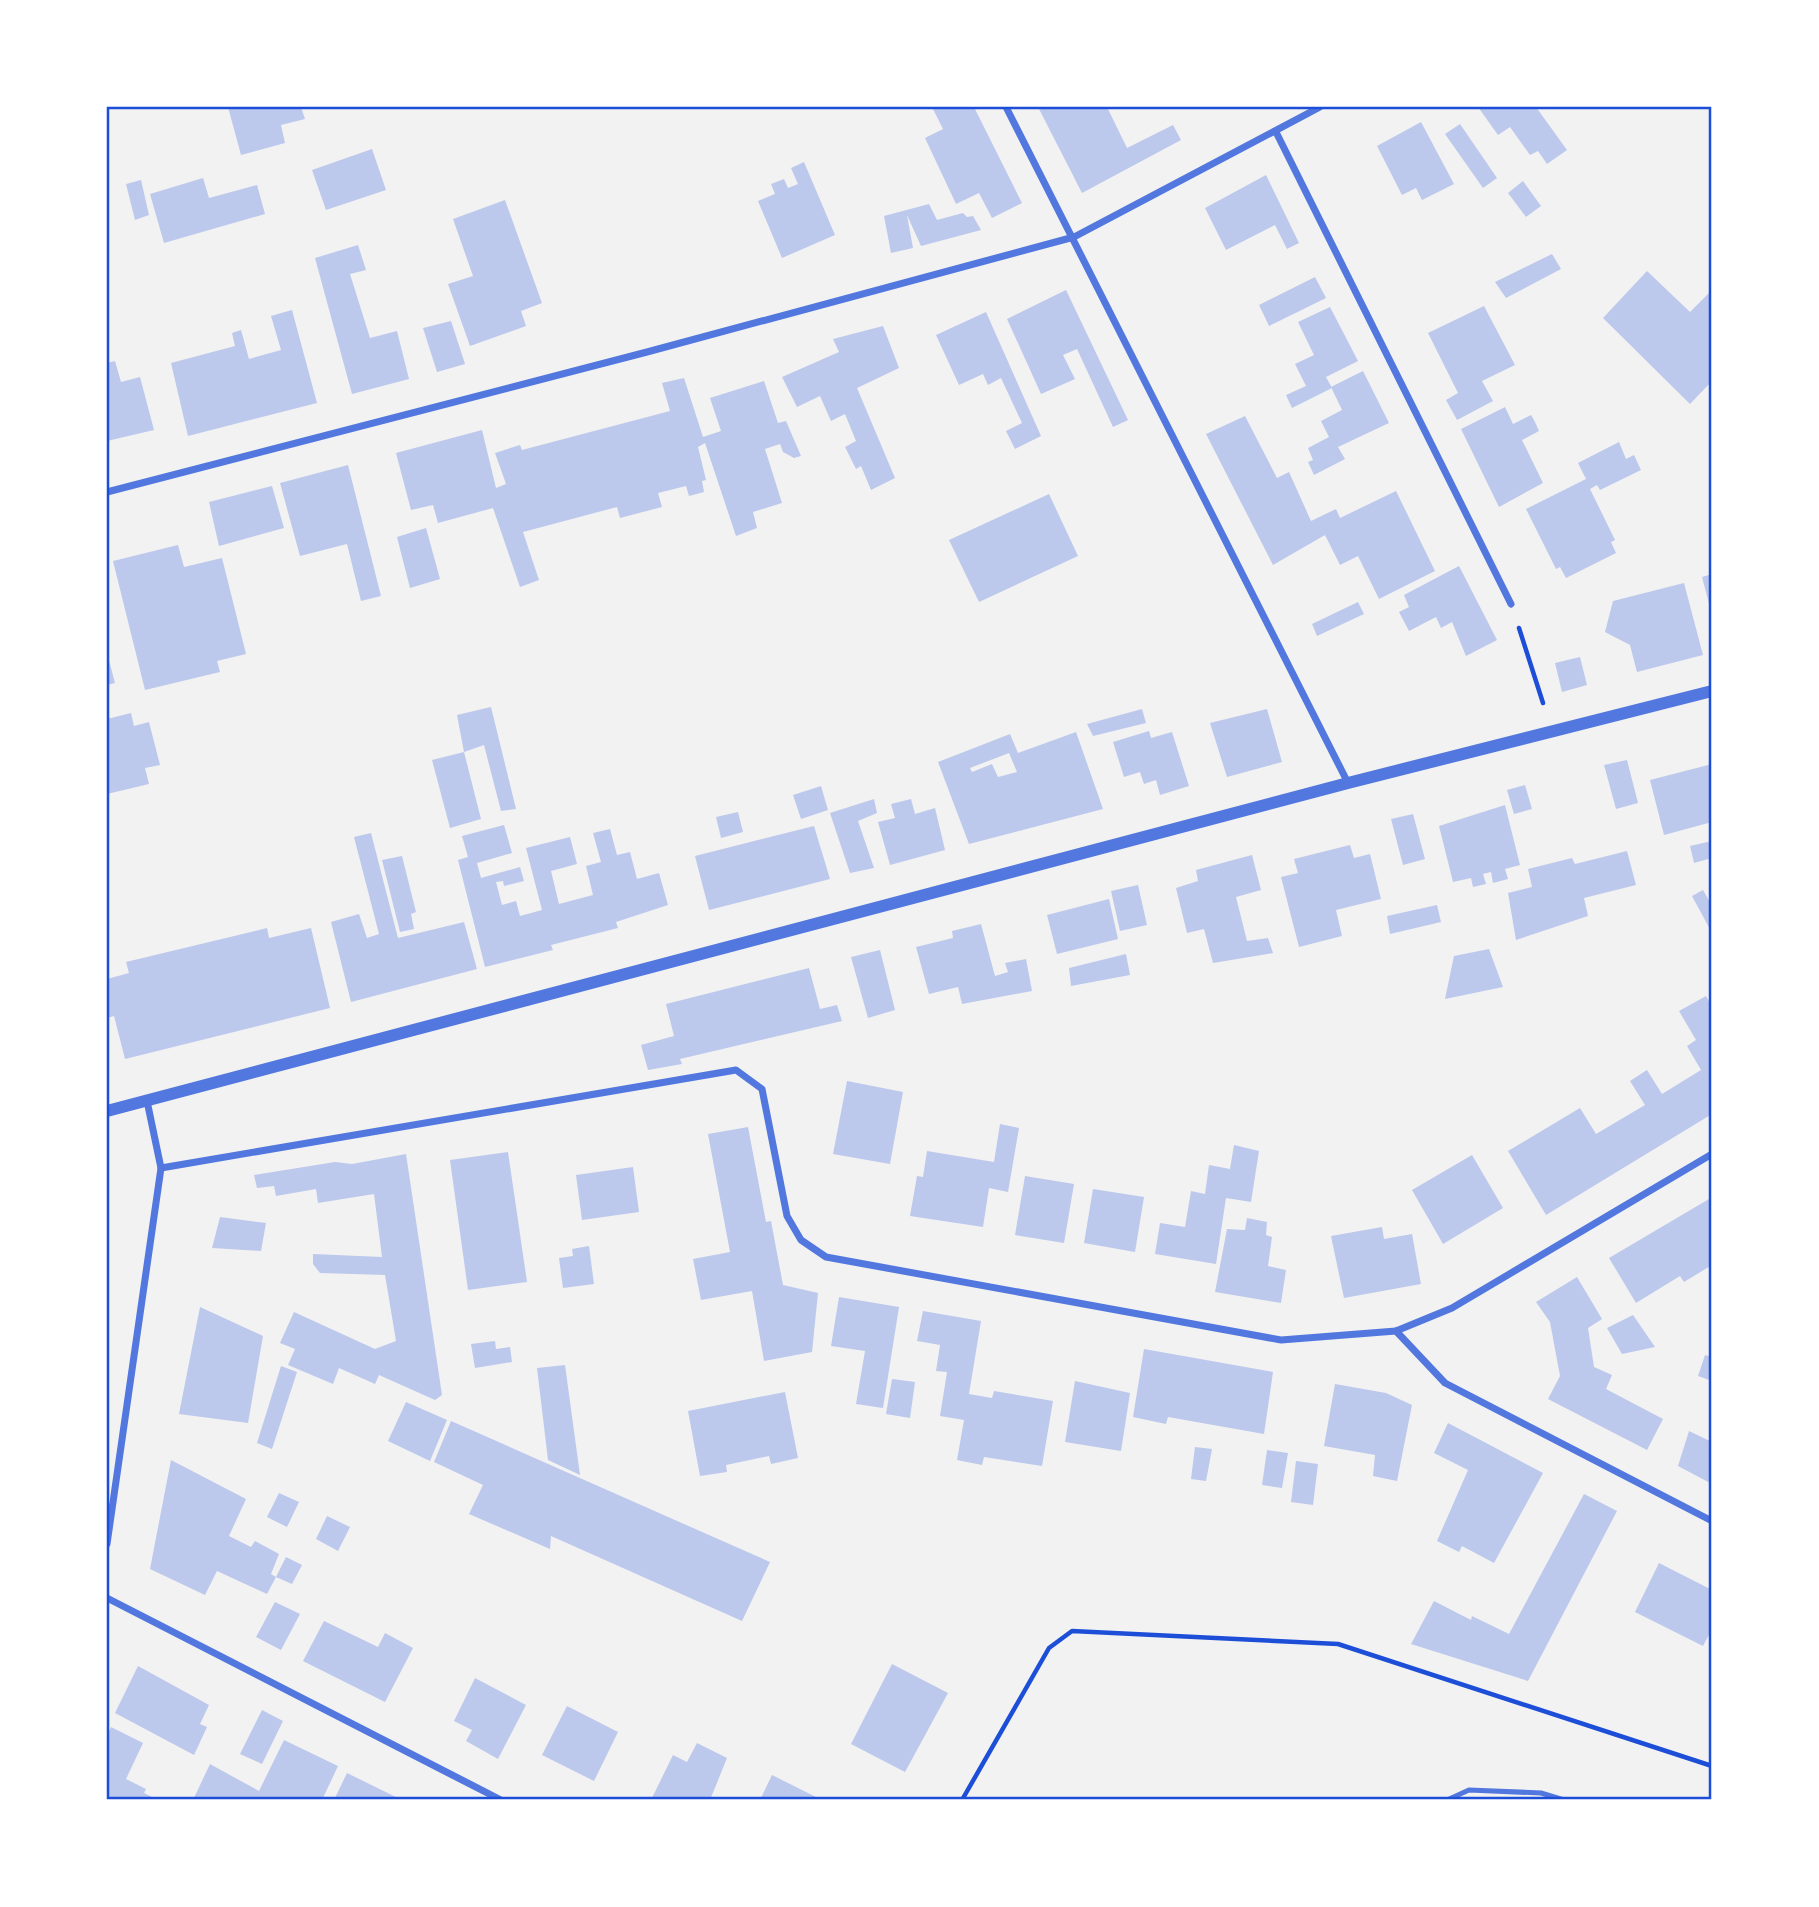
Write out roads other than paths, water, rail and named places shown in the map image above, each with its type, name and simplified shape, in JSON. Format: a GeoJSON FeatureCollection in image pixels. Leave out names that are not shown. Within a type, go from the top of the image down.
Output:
{"type":"FeatureCollection","features":[{"type":"Feature","properties":{"kind":"street"},"geometry":{"type":"LineString","coordinates":[[1006,107],[1348,783]]}},
{"type":"Feature","properties":{"kind":"street"},"geometry":{"type":"LineString","coordinates":[[107,492],[648,352],[1074,237],[1320,107]]}},
{"type":"Feature","properties":{"kind":"street"},"geometry":{"type":"LineString","coordinates":[[1276,132],[1511,604]]}},
{"type":"Feature","properties":{"kind":"street"},"geometry":{"type":"LineString","coordinates":[[107,1111],[1348,783],[1712,691]]}},
{"type":"Feature","properties":{"kind":"street"},"geometry":{"type":"LineString","coordinates":[[161,1168],[736,1070],[762,1089],[787,1216],[800,1240],[826,1257],[1281,1340],[1396,1331],[1452,1308],[1712,1154]]}},
{"type":"Feature","properties":{"kind":"street"},"geometry":{"type":"LineString","coordinates":[[107,1544],[161,1168],[147,1101]]}},
{"type":"Feature","properties":{"kind":"street"},"geometry":{"type":"LineString","coordinates":[[1396,1331],[1445,1383],[1712,1521]]}},
{"type":"Feature","properties":{"kind":"street"},"geometry":{"type":"LineString","coordinates":[[107,1598],[501,1800]]}},
{"type":"Feature","properties":{"kind":"lane"},"geometry":{"type":"LineString","coordinates":[[1447,1800],[1469,1790],[1541,1793],[1564,1800]]}}]}
